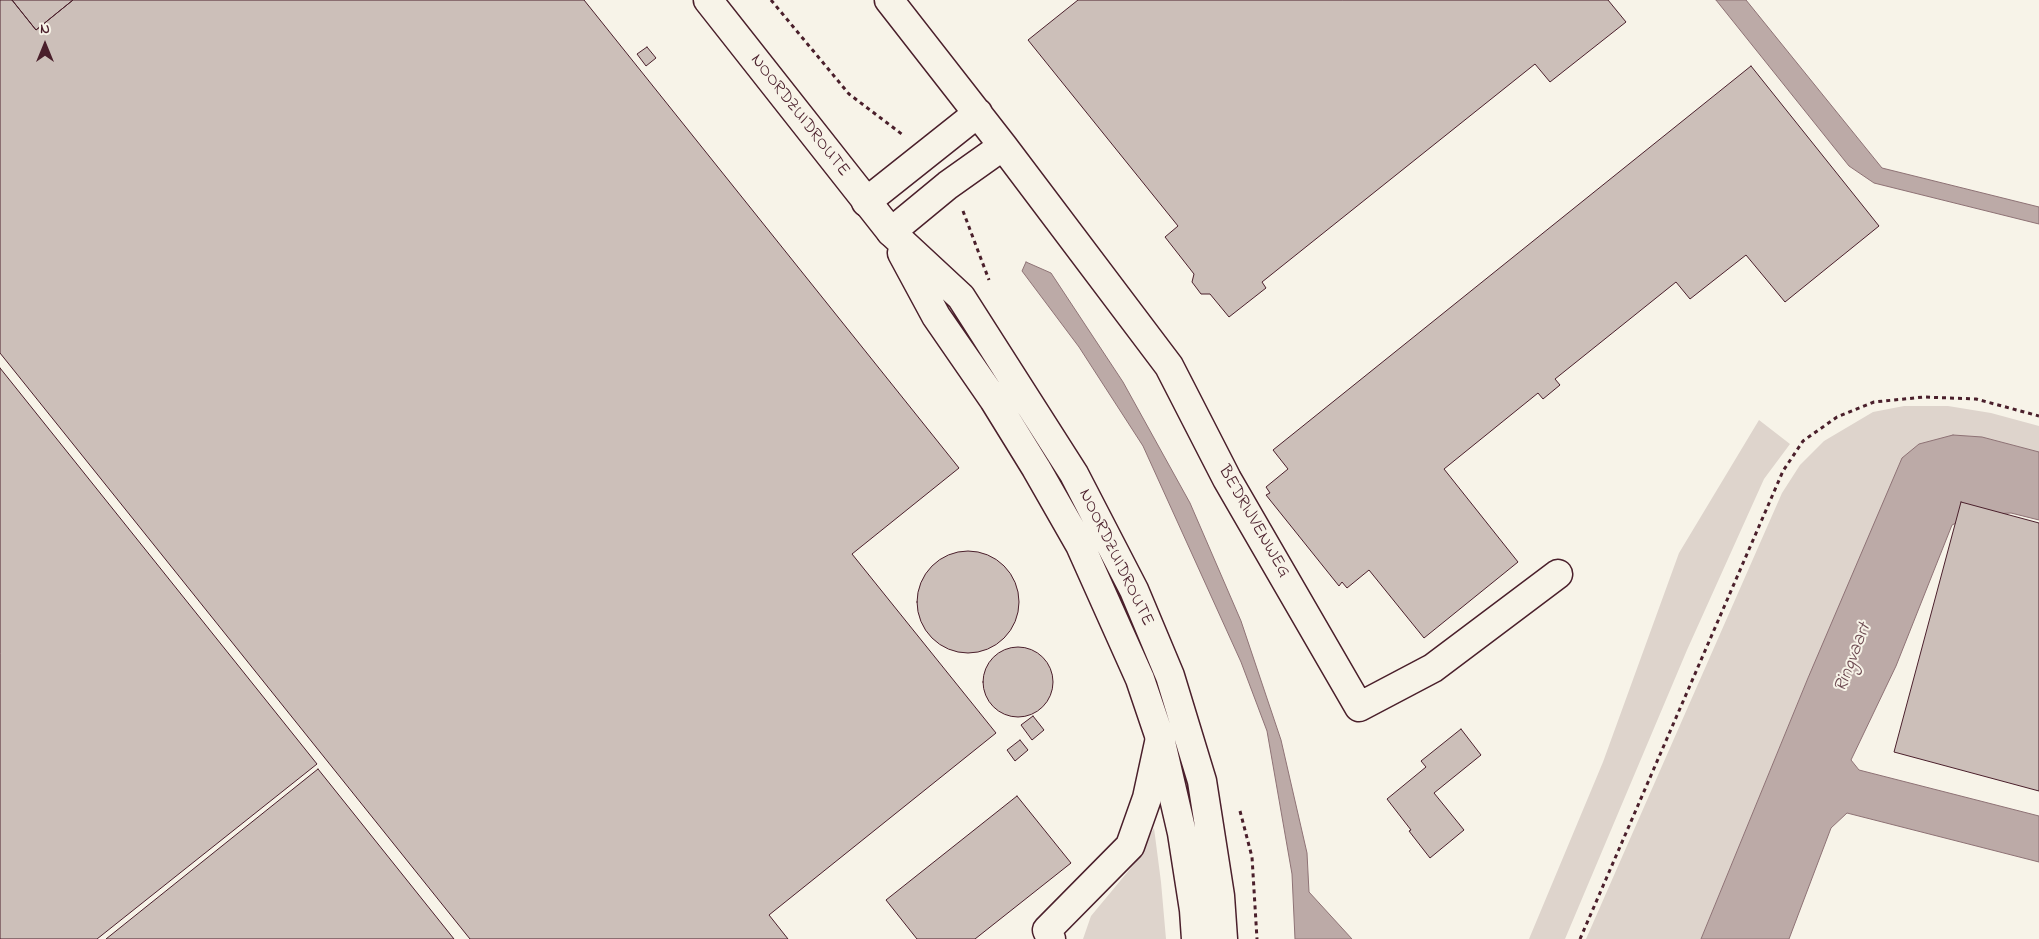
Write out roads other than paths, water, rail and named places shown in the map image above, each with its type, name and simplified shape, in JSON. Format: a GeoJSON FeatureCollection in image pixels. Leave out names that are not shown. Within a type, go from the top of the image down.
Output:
{"type":"FeatureCollection","features":[{"type":"Feature","properties":{"kind":"main road","name":"NOORDZUIDROUTE"},"geometry":{"type":"LineString","coordinates":[[708,0],[891,232],[960,297],[1074,474],[1134,590],[1170,676],[1202,781],[1220,896],[1223,939]]}},
{"type":"Feature","properties":{"kind":"main road","name":"BEDRIJVENWEG"},"geometry":{"type":"LineString","coordinates":[[890,0],[1169,366],[1227,479],[1359,707],[1433,668],[1558,574]]}},
{"type":"Feature","properties":{"kind":"main road"},"geometry":{"type":"LineString","coordinates":[[866,202],[978,113]]}},
{"type":"Feature","properties":{"kind":"main road"},"geometry":{"type":"LineString","coordinates":[[891,232],[948,185],[1003,146]]}},
{"type":"Feature","properties":{"kind":"main road","name":"NOORDZUIDROUTE"},"geometry":{"type":"LineString","coordinates":[[891,232],[936,316],[1020,443],[1080,545],[1140,679],[1160,738],[1182,833],[1194,910],[1196,939]]}},
{"type":"Feature","properties":{"kind":"main road"},"geometry":{"type":"LineString","coordinates":[[1046,936],[1130,846],[1147,798],[1160,738]]}},
{"type":"Feature","properties":{"kind":"water"},"geometry":{"type":"Polygon","coordinates":[[[1716,0],[1746,0],[1882,168],[2039,207],[2039,224],[1874,183],[1849,166],[1716,0]]]}},
{"type":"Feature","properties":{"kind":"water"},"geometry":{"type":"Polygon","coordinates":[[[1026,262],[1051,273],[1123,382],[1190,503],[1241,621],[1281,740],[1307,853],[1309,892],[1352,939],[1295,939],[1292,874],[1267,731],[1241,662],[1143,446],[1079,347],[1022,271],[1026,262]]]}},
{"type":"Feature","properties":{"kind":"water","name":"Ringvaart"},"geometry":{"type":"Polygon","coordinates":[[[1953,435],[1982,437],[2039,452],[2039,520],[2011,513],[1974,515],[1952,525],[1896,666],[1851,760],[1859,770],[2039,816],[2039,862],[1847,813],[1831,828],[1789,939],[1701,939],[1808,678],[1902,458],[1919,444],[1953,435]]]}}]}
